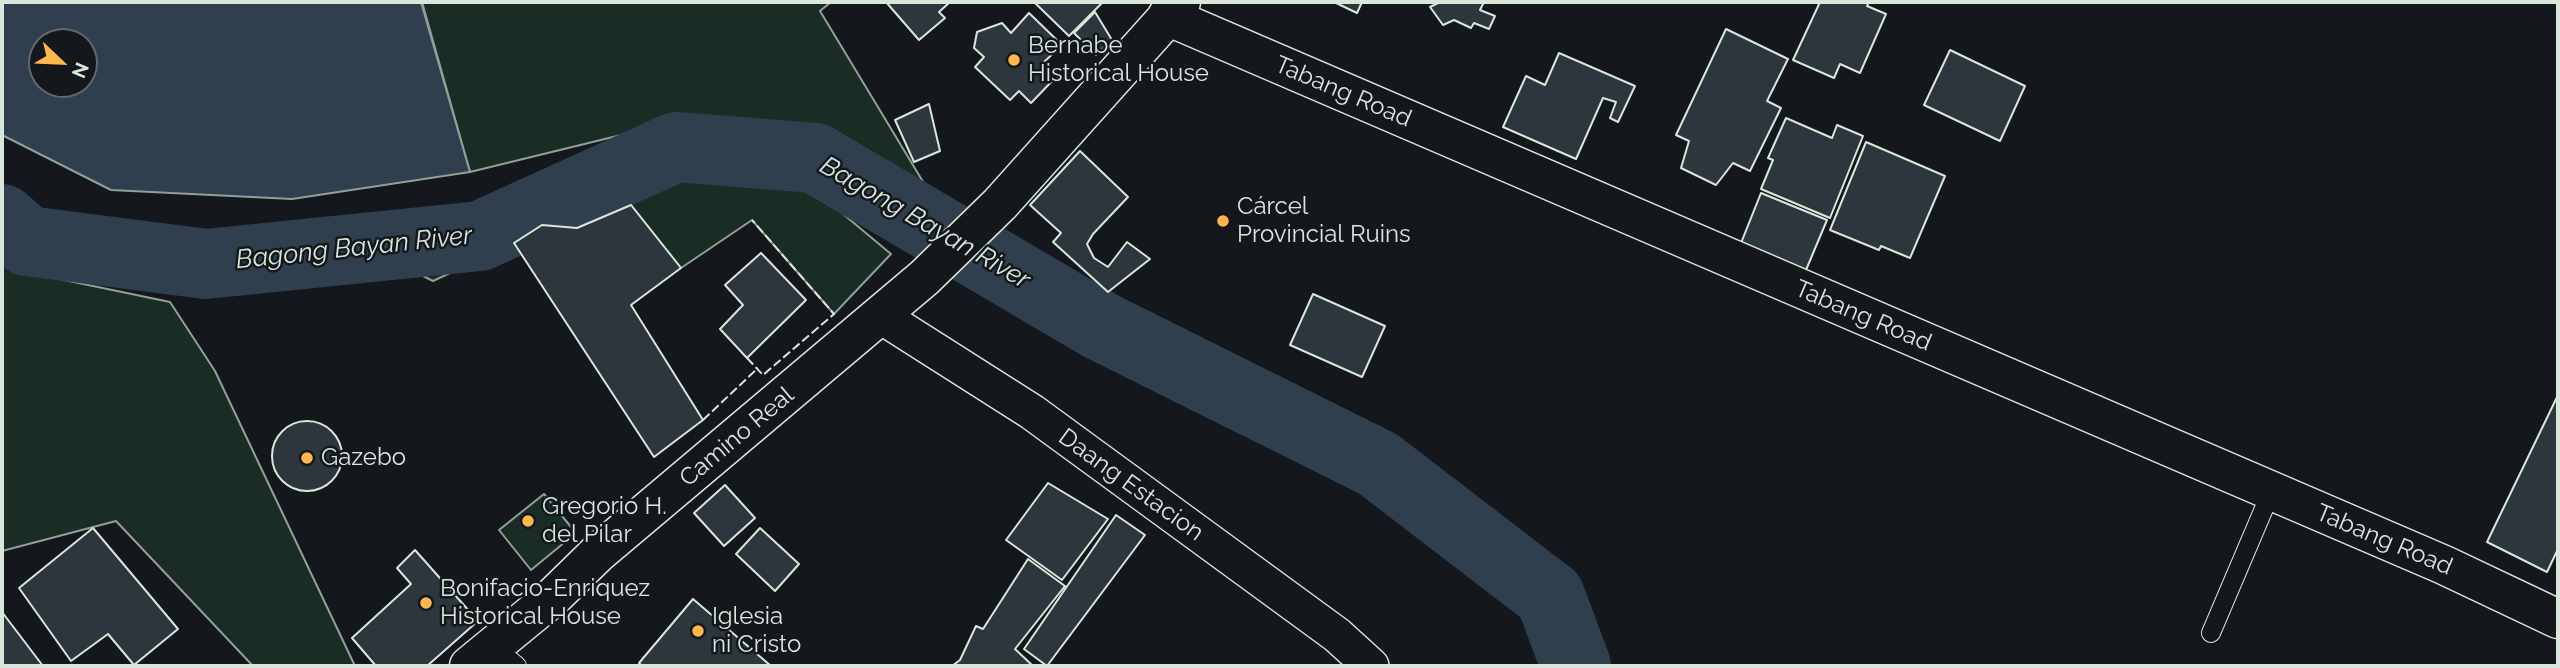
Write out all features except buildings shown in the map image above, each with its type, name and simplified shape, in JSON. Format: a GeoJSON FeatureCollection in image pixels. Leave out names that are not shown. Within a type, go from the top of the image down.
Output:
{"type":"FeatureCollection","features":[{"type":"Feature","properties":{"kind":"main road","name":"Camino Real"},"geometry":{"type":"LineString","coordinates":[[493,660],[598,553],[924,278],[1000,204],[1174,9]]}},
{"type":"Feature","properties":{"kind":"main road","name":"Tabang Road"},"geometry":{"type":"LineString","coordinates":[[1174,9],[2271,492],[2444,565],[2558,619]]}},
{"type":"Feature","properties":{"kind":"street","name":"Daang Estacion"},"geometry":{"type":"LineString","coordinates":[[881,316],[1032,412],[1337,635],[1371,666]]}},
{"type":"Feature","properties":{"kind":"lane"},"geometry":{"type":"LineString","coordinates":[[2211,633],[2271,492]]}},
{"type":"Feature","properties":{"kind":"green space"},"geometry":{"type":"Polygon","coordinates":[[[422,2],[831,2],[820,11],[928,190],[798,143],[662,125],[470,172],[422,2]]]}},
{"type":"Feature","properties":{"kind":"green space"},"geometry":{"type":"Polygon","coordinates":[[[680,159],[794,173],[891,254],[834,314],[752,220],[681,268],[631,205],[577,228],[542,225],[514,243],[433,281],[395,262],[464,247],[680,159]]]}},
{"type":"Feature","properties":{"kind":"green space"},"geometry":{"type":"Polygon","coordinates":[[[2,256],[16,270],[170,302],[215,371],[355,666],[253,666],[116,521],[2,551],[2,256]]]}},
{"type":"Feature","properties":{"kind":"green space"},"geometry":{"type":"Polygon","coordinates":[[[544,494],[576,533],[531,570],[499,530],[544,494]]]}},
{"type":"Feature","properties":{"kind":"water"},"geometry":{"type":"Polygon","coordinates":[[[2,2],[421,2],[470,172],[292,199],[111,190],[2,135],[2,2]]]}},
{"type":"Feature","properties":{"kind":"waterway","name":"Bagong Bayan River"},"geometry":{"type":"LineString","coordinates":[[2,219],[27,241],[206,264],[480,236],[676,147],[815,158],[1101,326],[1378,464],[1550,596],[1576,666]]}},
{"type":"Feature","properties":{"kind":"fence"},"geometry":{"type":"LineString","coordinates":[[747,358],[763,375],[834,314],[752,220]]}},
{"type":"Feature","properties":{"kind":"fence"},"geometry":{"type":"LineString","coordinates":[[703,420],[758,368]]}},
{"type":"Feature","properties":{"kind":"place","name":"Bernabe Historical House"},"geometry":{"type":"Point","coordinates":[1014,60]}},
{"type":"Feature","properties":{"kind":"place","name":"Cárcel Provincial Ruins"},"geometry":{"type":"Point","coordinates":[1223,221]}},
{"type":"Feature","properties":{"kind":"place","name":"Gazebo"},"geometry":{"type":"Point","coordinates":[307,458]}},
{"type":"Feature","properties":{"kind":"place","name":"Gregorio H. del Pilar"},"geometry":{"type":"Point","coordinates":[528,521]}},
{"type":"Feature","properties":{"kind":"place","name":"Bonifacio-Enriquez Historical House"},"geometry":{"type":"Point","coordinates":[426,603]}},
{"type":"Feature","properties":{"kind":"place","name":"Iglesia ni Cristo"},"geometry":{"type":"Point","coordinates":[698,631]}}]}
